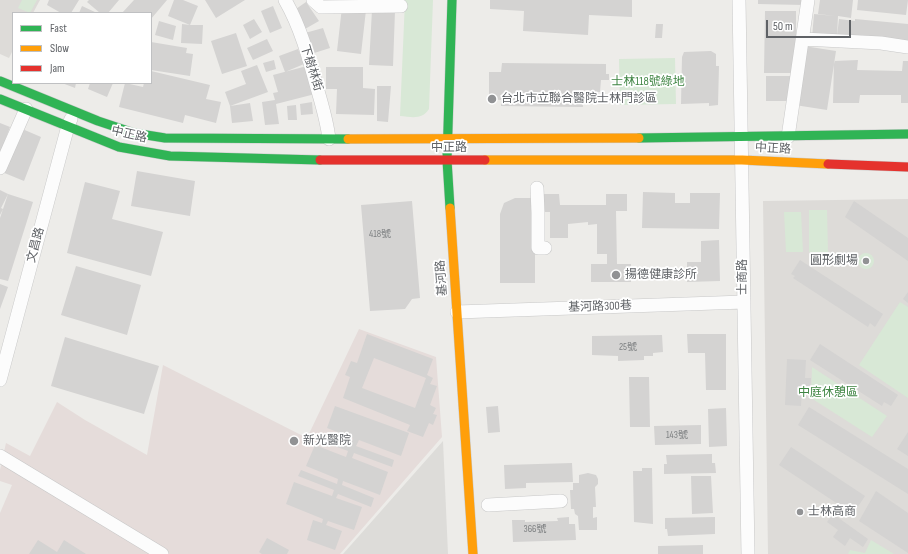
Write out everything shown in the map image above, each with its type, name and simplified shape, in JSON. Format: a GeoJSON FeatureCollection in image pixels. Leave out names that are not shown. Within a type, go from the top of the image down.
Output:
{"type":"FeatureCollection","features":[{"type":"Feature","properties":{"kind":"main road","name":"基河路"},"geometry":{"type":"LineString","coordinates":[[452,0],[447,160],[473,554]]}},
{"type":"Feature","properties":{"kind":"main road","name":"中正路"},"geometry":{"type":"LineString","coordinates":[[0,81],[75,112],[134,133],[165,138],[741,138],[908,134]]}},
{"type":"Feature","properties":{"kind":"main road","name":"中正路"},"geometry":{"type":"LineString","coordinates":[[0,99],[119,147],[170,156],[224,158],[447,160],[742,160],[908,167]]}},
{"type":"Feature","properties":{"kind":"street","name":"下樹林街"},"geometry":{"type":"LineString","coordinates":[[286,0],[296,19],[310,64],[328,124],[329,139]]}},
{"type":"Feature","properties":{"kind":"street"},"geometry":{"type":"LineString","coordinates":[[313,0],[321,7],[401,6]]}},
{"type":"Feature","properties":{"kind":"street","name":"士商路"},"geometry":{"type":"LineString","coordinates":[[739,0],[748,554]]}},
{"type":"Feature","properties":{"kind":"street"},"geometry":{"type":"LineString","coordinates":[[788,136],[804,39],[808,0]]}},
{"type":"Feature","properties":{"kind":"street"},"geometry":{"type":"LineString","coordinates":[[804,39],[881,43],[908,47]]}},
{"type":"Feature","properties":{"kind":"street"},"geometry":{"type":"LineString","coordinates":[[0,168],[26,109]]}},
{"type":"Feature","properties":{"kind":"street","name":"文昌路"},"geometry":{"type":"LineString","coordinates":[[0,380],[68,126],[75,112]]}},
{"type":"Feature","properties":{"kind":"street"},"geometry":{"type":"LineString","coordinates":[[537,188],[538,248],[545,248]]}},
{"type":"Feature","properties":{"kind":"street","name":"基河路300巷"},"geometry":{"type":"LineString","coordinates":[[457,312],[744,302]]}},
{"type":"Feature","properties":{"kind":"street"},"geometry":{"type":"LineString","coordinates":[[0,456],[162,554]]}},
{"type":"Feature","properties":{"kind":"street"},"geometry":{"type":"LineString","coordinates":[[488,505],[561,501]]}},
{"type":"Feature","properties":{"kind":"shaded area"},"geometry":{"type":"Polygon","coordinates":[[[0,0],[40,0],[34,12],[12,12],[12,52],[9,58],[0,54],[0,0]]]}},
{"type":"Feature","properties":{"kind":"shaded area"},"geometry":{"type":"Polygon","coordinates":[[[908,199],[908,554],[768,554],[763,201],[908,199]]]}},
{"type":"Feature","properties":{"kind":"shaded area","name":"新光醫院"},"geometry":{"type":"Polygon","coordinates":[[[359,329],[436,357],[442,437],[340,554],[0,554],[0,513],[12,485],[0,481],[0,470],[6,443],[30,456],[57,402],[85,420],[147,455],[163,365],[307,438],[359,329]]]}},
{"type":"Feature","properties":{"kind":"shaded area"},"geometry":{"type":"Polygon","coordinates":[[[443,441],[448,554],[343,554],[443,441]]]}},
{"type":"Feature","properties":{"kind":"green space"},"geometry":{"type":"Polygon","coordinates":[[[22,0],[37,0],[31,12],[18,8],[22,0]]]}},
{"type":"Feature","properties":{"kind":"green space"},"geometry":{"type":"Polygon","coordinates":[[[405,0],[433,0],[429,109],[423,115],[416,117],[400,116],[405,0]]]}},
{"type":"Feature","properties":{"kind":"green space","name":"士林118號綠地"},"geometry":{"type":"Polygon","coordinates":[[[675,58],[676,104],[620,105],[619,59],[675,58]]]}},
{"type":"Feature","properties":{"kind":"green space"},"geometry":{"type":"Polygon","coordinates":[[[809,210],[827,210],[828,252],[809,252],[809,210]]]}},
{"type":"Feature","properties":{"kind":"green space"},"geometry":{"type":"Polygon","coordinates":[[[784,212],[801,212],[803,252],[786,252],[784,212]]]}},
{"type":"Feature","properties":{"kind":"green space","name":"圓形劇場"},"geometry":{"type":"Polygon","coordinates":[[[866,253],[873,258],[874,261],[869,268],[866,269],[859,264],[858,261],[863,254],[866,253]]]}},
{"type":"Feature","properties":{"kind":"green space"},"geometry":{"type":"Polygon","coordinates":[[[900,302],[908,307],[908,398],[859,365],[900,302]]]}},
{"type":"Feature","properties":{"kind":"green space","name":"中庭休憩區"},"geometry":{"type":"Polygon","coordinates":[[[812,367],[887,416],[872,437],[811,398],[812,367]]]}},
{"type":"Feature","properties":{"kind":"green space"},"geometry":{"type":"Polygon","coordinates":[[[871,540],[894,554],[848,554],[850,550],[865,553],[871,540]]]}},
{"type":"Feature","properties":{"kind":"building"},"geometry":{"type":"Polygon","coordinates":[[[49,0],[79,0],[72,12],[59,12],[47,5],[49,0]]]}},
{"type":"Feature","properties":{"kind":"building"},"geometry":{"type":"Polygon","coordinates":[[[89,0],[119,0],[109,12],[99,12],[87,2],[89,0]]]}},
{"type":"Feature","properties":{"kind":"building"},"geometry":{"type":"Polygon","coordinates":[[[134,0],[167,0],[152,18],[152,12],[123,12],[134,0]]]}},
{"type":"Feature","properties":{"kind":"building"},"geometry":{"type":"Polygon","coordinates":[[[174,0],[183,0],[198,6],[190,25],[168,16],[174,0]]]}},
{"type":"Feature","properties":{"kind":"building"},"geometry":{"type":"Polygon","coordinates":[[[205,0],[245,0],[216,18],[205,0]]]}},
{"type":"Feature","properties":{"kind":"building"},"geometry":{"type":"Polygon","coordinates":[[[490,0],[632,0],[632,17],[589,15],[588,35],[523,31],[524,11],[490,9],[490,0]]]}},
{"type":"Feature","properties":{"kind":"building"},"geometry":{"type":"Polygon","coordinates":[[[758,0],[803,0],[803,5],[758,4],[758,0]]]}},
{"type":"Feature","properties":{"kind":"building"},"geometry":{"type":"Polygon","coordinates":[[[820,0],[853,0],[851,18],[838,16],[837,36],[839,19],[855,21],[855,19],[908,24],[908,41],[812,38],[814,14],[835,16],[818,14],[820,0]]]}},
{"type":"Feature","properties":{"kind":"building"},"geometry":{"type":"Polygon","coordinates":[[[858,0],[908,0],[906,15],[857,10],[858,0]]]}},
{"type":"Feature","properties":{"kind":"building"},"geometry":{"type":"Polygon","coordinates":[[[306,2],[319,21],[305,29],[293,11],[306,2]]]}},
{"type":"Feature","properties":{"kind":"building"},"geometry":{"type":"Polygon","coordinates":[[[82,6],[95,12],[79,12],[82,6]]]}},
{"type":"Feature","properties":{"kind":"building"},"geometry":{"type":"Polygon","coordinates":[[[273,6],[282,28],[270,33],[261,11],[273,6]]]}},
{"type":"Feature","properties":{"kind":"building"},"geometry":{"type":"Polygon","coordinates":[[[342,7],[366,10],[361,54],[337,51],[342,7]]]}},
{"type":"Feature","properties":{"kind":"building"},"geometry":{"type":"Polygon","coordinates":[[[372,10],[395,11],[393,66],[369,65],[372,10]]]}},
{"type":"Feature","properties":{"kind":"building"},"geometry":{"type":"Polygon","coordinates":[[[765,11],[796,11],[796,73],[764,73],[765,11]]]}},
{"type":"Feature","properties":{"kind":"building"},"geometry":{"type":"Polygon","coordinates":[[[254,19],[262,32],[250,39],[243,25],[254,19]]]}},
{"type":"Feature","properties":{"kind":"building"},"geometry":{"type":"Polygon","coordinates":[[[159,21],[176,26],[173,40],[155,35],[159,21]]]}},
{"type":"Feature","properties":{"kind":"building"},"geometry":{"type":"Polygon","coordinates":[[[182,24],[203,25],[202,44],[181,43],[182,24]]]}},
{"type":"Feature","properties":{"kind":"building"},"geometry":{"type":"Polygon","coordinates":[[[656,24],[663,24],[662,38],[655,38],[656,24]]]}},
{"type":"Feature","properties":{"kind":"building"},"geometry":{"type":"Polygon","coordinates":[[[323,28],[330,48],[311,54],[305,33],[323,28]]]}},
{"type":"Feature","properties":{"kind":"building"},"geometry":{"type":"Polygon","coordinates":[[[236,33],[247,66],[222,74],[211,41],[236,33]]]}},
{"type":"Feature","properties":{"kind":"building"},"geometry":{"type":"Polygon","coordinates":[[[267,39],[273,51],[253,60],[247,48],[267,39]]]}},
{"type":"Feature","properties":{"kind":"building"},"geometry":{"type":"Polygon","coordinates":[[[152,42],[187,48],[186,53],[193,54],[190,76],[152,70],[152,42]]]}},
{"type":"Feature","properties":{"kind":"building"},"geometry":{"type":"Polygon","coordinates":[[[804,46],[836,51],[827,110],[795,105],[804,46]]]}},
{"type":"Feature","properties":{"kind":"building"},"geometry":{"type":"Polygon","coordinates":[[[298,49],[304,64],[285,72],[279,56],[298,49]]]}},
{"type":"Feature","properties":{"kind":"building"},"geometry":{"type":"Polygon","coordinates":[[[711,51],[716,54],[716,66],[719,66],[718,105],[709,106],[709,103],[681,104],[682,57],[684,52],[711,51]]]}},
{"type":"Feature","properties":{"kind":"building"},"geometry":{"type":"Polygon","coordinates":[[[274,60],[276,69],[266,72],[263,63],[274,60]]]}},
{"type":"Feature","properties":{"kind":"building"},"geometry":{"type":"Polygon","coordinates":[[[858,60],[857,70],[902,71],[903,61],[908,61],[908,103],[901,103],[901,95],[860,95],[859,103],[833,103],[834,61],[858,60]]]}},
{"type":"Feature","properties":{"kind":"building"},"geometry":{"type":"Polygon","coordinates":[[[502,63],[606,64],[606,74],[609,74],[609,80],[601,80],[600,92],[582,92],[583,107],[501,106],[501,100],[489,99],[489,72],[501,72],[502,63]]]}},
{"type":"Feature","properties":{"kind":"building"},"geometry":{"type":"Polygon","coordinates":[[[257,65],[268,92],[230,106],[225,92],[246,84],[241,71],[257,65]]]}},
{"type":"Feature","properties":{"kind":"building"},"geometry":{"type":"Polygon","coordinates":[[[307,66],[315,94],[276,104],[279,124],[265,125],[262,102],[275,100],[273,93],[278,92],[273,75],[307,66]]]}},
{"type":"Feature","properties":{"kind":"building"},"geometry":{"type":"Polygon","coordinates":[[[326,67],[363,67],[363,88],[375,89],[374,115],[336,114],[337,89],[326,89],[326,67]]]}},
{"type":"Feature","properties":{"kind":"building"},"geometry":{"type":"Polygon","coordinates":[[[152,71],[210,85],[206,99],[221,102],[216,123],[185,115],[183,123],[119,107],[125,84],[143,87],[144,84],[152,84],[152,71]]]}},
{"type":"Feature","properties":{"kind":"building"},"geometry":{"type":"Polygon","coordinates":[[[766,76],[793,76],[793,101],[766,101],[766,76]]]}},
{"type":"Feature","properties":{"kind":"building"},"geometry":{"type":"Polygon","coordinates":[[[65,84],[76,84],[75,88],[65,84]]]}},
{"type":"Feature","properties":{"kind":"building"},"geometry":{"type":"Polygon","coordinates":[[[90,84],[113,84],[107,97],[88,89],[90,84]]]}},
{"type":"Feature","properties":{"kind":"building"},"geometry":{"type":"Polygon","coordinates":[[[377,86],[391,86],[388,122],[377,121],[377,86]]]}},
{"type":"Feature","properties":{"kind":"building"},"geometry":{"type":"Polygon","coordinates":[[[312,102],[313,114],[301,115],[300,104],[312,102]]]}},
{"type":"Feature","properties":{"kind":"building"},"geometry":{"type":"Polygon","coordinates":[[[250,103],[253,121],[232,123],[230,106],[250,103]]]}},
{"type":"Feature","properties":{"kind":"building"},"geometry":{"type":"Polygon","coordinates":[[[296,105],[297,120],[288,120],[287,106],[296,105]]]}},
{"type":"Feature","properties":{"kind":"building"},"geometry":{"type":"Polygon","coordinates":[[[0,123],[10,127],[0,154],[0,123]]]}},
{"type":"Feature","properties":{"kind":"building"},"geometry":{"type":"Polygon","coordinates":[[[20,128],[41,137],[24,181],[2,172],[20,128]]]}},
{"type":"Feature","properties":{"kind":"building"},"geometry":{"type":"Polygon","coordinates":[[[137,171],[195,181],[190,216],[131,206],[137,171]]]}},
{"type":"Feature","properties":{"kind":"building"},"geometry":{"type":"Polygon","coordinates":[[[85,182],[120,191],[112,219],[163,232],[151,276],[67,253],[85,182]]]}},
{"type":"Feature","properties":{"kind":"building"},"geometry":{"type":"Polygon","coordinates":[[[0,190],[8,194],[1,208],[3,209],[0,215],[0,190]]]}},
{"type":"Feature","properties":{"kind":"building"},"geometry":{"type":"Polygon","coordinates":[[[643,192],[675,193],[675,203],[690,203],[690,193],[720,193],[719,229],[642,228],[643,192]]]}},
{"type":"Feature","properties":{"kind":"building"},"geometry":{"type":"Polygon","coordinates":[[[8,194],[33,202],[8,281],[0,279],[0,218],[8,194]]]}},
{"type":"Feature","properties":{"kind":"building"},"geometry":{"type":"Polygon","coordinates":[[[540,194],[559,194],[560,205],[606,205],[606,194],[627,194],[627,211],[616,211],[617,264],[631,264],[631,282],[591,282],[591,264],[607,264],[607,254],[597,254],[597,224],[588,225],[588,222],[568,224],[568,238],[550,238],[550,212],[540,212],[540,194]]]}},
{"type":"Feature","properties":{"kind":"building"},"geometry":{"type":"Polygon","coordinates":[[[515,198],[535,198],[535,283],[500,283],[500,214],[504,203],[515,198]]]}},
{"type":"Feature","properties":{"kind":"building"},"geometry":{"type":"Polygon","coordinates":[[[412,201],[420,298],[412,299],[405,309],[370,311],[361,205],[412,201]]]}},
{"type":"Feature","properties":{"kind":"building"},"geometry":{"type":"Polygon","coordinates":[[[854,201],[908,238],[908,261],[845,217],[854,201]]]}},
{"type":"Feature","properties":{"kind":"building"},"geometry":{"type":"Polygon","coordinates":[[[719,240],[720,281],[687,282],[687,262],[701,262],[701,241],[719,240]]]}},
{"type":"Feature","properties":{"kind":"building"},"geometry":{"type":"Polygon","coordinates":[[[800,260],[883,314],[875,327],[870,323],[868,327],[793,278],[795,276],[791,274],[800,260]]]}},
{"type":"Feature","properties":{"kind":"building"},"geometry":{"type":"Polygon","coordinates":[[[76,266],[141,285],[127,335],[61,315],[76,266]]]}},
{"type":"Feature","properties":{"kind":"building"},"geometry":{"type":"Polygon","coordinates":[[[0,284],[8,287],[0,309],[0,284]]]}},
{"type":"Feature","properties":{"kind":"building"},"geometry":{"type":"Polygon","coordinates":[[[908,292],[908,303],[903,299],[908,292]]]}},
{"type":"Feature","properties":{"kind":"building"},"geometry":{"type":"Polygon","coordinates":[[[367,334],[433,359],[427,375],[433,378],[430,384],[437,386],[430,405],[436,408],[433,414],[437,415],[433,425],[429,423],[423,437],[407,431],[410,425],[343,398],[350,377],[345,375],[351,361],[357,363],[367,334]],[[374,358],[362,388],[415,408],[426,378],[374,358]]]}},
{"type":"Feature","properties":{"kind":"building"},"geometry":{"type":"Polygon","coordinates":[[[687,334],[726,334],[726,390],[706,390],[705,353],[688,353],[687,334]]]}},
{"type":"Feature","properties":{"kind":"building"},"geometry":{"type":"Polygon","coordinates":[[[662,335],[663,352],[653,353],[653,356],[644,356],[644,360],[618,361],[618,356],[592,355],[592,336],[662,335]]]}},
{"type":"Feature","properties":{"kind":"building"},"geometry":{"type":"Polygon","coordinates":[[[65,337],[159,366],[144,414],[51,386],[65,337]]]}},
{"type":"Feature","properties":{"kind":"building"},"geometry":{"type":"Polygon","coordinates":[[[820,344],[898,395],[891,406],[884,402],[882,406],[810,360],[820,344]]]}},
{"type":"Feature","properties":{"kind":"building"},"geometry":{"type":"Polygon","coordinates":[[[787,359],[806,360],[805,378],[811,378],[810,389],[802,389],[801,406],[785,405],[787,359]]]}},
{"type":"Feature","properties":{"kind":"building"},"geometry":{"type":"Polygon","coordinates":[[[629,377],[649,377],[650,427],[630,427],[629,377]]]}},
{"type":"Feature","properties":{"kind":"building"},"geometry":{"type":"Polygon","coordinates":[[[335,406],[409,433],[401,456],[359,440],[356,446],[394,460],[392,467],[354,453],[352,458],[388,472],[380,495],[343,481],[342,485],[374,498],[371,507],[338,494],[336,498],[362,507],[354,530],[328,521],[326,525],[342,531],[335,550],[307,540],[313,520],[322,523],[323,519],[286,504],[294,482],[332,496],[334,490],[298,476],[301,470],[337,484],[338,479],[306,466],[315,445],[346,457],[348,451],[318,440],[321,433],[351,444],[353,438],[327,428],[335,406]]]}},
{"type":"Feature","properties":{"kind":"building"},"geometry":{"type":"Polygon","coordinates":[[[498,406],[500,432],[488,433],[486,407],[498,406]]]}},
{"type":"Feature","properties":{"kind":"building"},"geometry":{"type":"Polygon","coordinates":[[[809,407],[908,469],[908,494],[798,425],[809,407]]]}},
{"type":"Feature","properties":{"kind":"building"},"geometry":{"type":"Polygon","coordinates":[[[726,408],[727,446],[709,447],[708,409],[726,408]]]}},
{"type":"Feature","properties":{"kind":"building"},"geometry":{"type":"Polygon","coordinates":[[[701,425],[701,444],[655,445],[654,426],[701,425]]]}},
{"type":"Feature","properties":{"kind":"building"},"geometry":{"type":"Polygon","coordinates":[[[908,432],[908,456],[897,449],[908,432]]]}},
{"type":"Feature","properties":{"kind":"building"},"geometry":{"type":"Polygon","coordinates":[[[791,447],[865,496],[853,514],[779,465],[791,447]]]}},
{"type":"Feature","properties":{"kind":"building"},"geometry":{"type":"Polygon","coordinates":[[[712,454],[712,463],[715,463],[716,473],[664,474],[664,464],[667,464],[666,455],[712,454]]]}},
{"type":"Feature","properties":{"kind":"building"},"geometry":{"type":"Polygon","coordinates":[[[572,463],[573,482],[526,483],[526,488],[505,489],[504,465],[572,463]]]}},
{"type":"Feature","properties":{"kind":"building"},"geometry":{"type":"Polygon","coordinates":[[[642,468],[652,468],[653,524],[634,522],[633,471],[642,471],[642,468]]]}},
{"type":"Feature","properties":{"kind":"building"},"geometry":{"type":"Polygon","coordinates":[[[588,473],[596,475],[598,479],[598,484],[595,487],[596,507],[593,507],[593,518],[597,517],[597,530],[579,530],[578,516],[575,514],[574,509],[571,509],[570,490],[573,490],[573,483],[579,483],[579,475],[588,473]]]}},
{"type":"Feature","properties":{"kind":"building"},"geometry":{"type":"Polygon","coordinates":[[[691,476],[711,476],[713,513],[692,514],[691,476]]]}},
{"type":"Feature","properties":{"kind":"building"},"geometry":{"type":"Polygon","coordinates":[[[876,491],[908,513],[908,553],[859,521],[876,491]]]}},
{"type":"Feature","properties":{"kind":"building"},"geometry":{"type":"Polygon","coordinates":[[[833,514],[868,539],[863,547],[850,538],[845,546],[833,537],[838,530],[827,522],[833,514]]]}},
{"type":"Feature","properties":{"kind":"building"},"geometry":{"type":"Polygon","coordinates":[[[569,517],[569,524],[575,524],[576,540],[513,542],[512,520],[525,520],[525,522],[558,521],[557,518],[569,517]]]}},
{"type":"Feature","properties":{"kind":"building"},"geometry":{"type":"Polygon","coordinates":[[[715,517],[715,534],[668,536],[667,529],[665,529],[665,518],[715,517]]]}},
{"type":"Feature","properties":{"kind":"building"},"geometry":{"type":"Polygon","coordinates":[[[267,538],[289,550],[287,554],[262,554],[259,552],[267,538]]]}},
{"type":"Feature","properties":{"kind":"building"},"geometry":{"type":"Polygon","coordinates":[[[38,540],[57,552],[64,540],[86,554],[29,554],[38,540]]]}},
{"type":"Feature","properties":{"kind":"building"},"geometry":{"type":"Polygon","coordinates":[[[703,545],[703,554],[658,554],[658,546],[703,545]]]}},
{"type":"Feature","properties":{"kind":"traffic: fast"},"geometry":{"type":"LineString","coordinates":[[450,208],[447,160],[452,0]]}},
{"type":"Feature","properties":{"kind":"traffic: fast"},"geometry":{"type":"LineString","coordinates":[[0,81],[98,121],[134,133],[165,138],[348,139]]}},
{"type":"Feature","properties":{"kind":"traffic: fast"},"geometry":{"type":"LineString","coordinates":[[0,99],[119,147],[170,156],[320,160]]}},
{"type":"Feature","properties":{"kind":"traffic: fast"},"geometry":{"type":"LineString","coordinates":[[639,138],[908,134]]}},
{"type":"Feature","properties":{"kind":"traffic: slow"},"geometry":{"type":"LineString","coordinates":[[348,139],[639,138]]}},
{"type":"Feature","properties":{"kind":"traffic: slow"},"geometry":{"type":"LineString","coordinates":[[485,160],[742,160],[828,164]]}},
{"type":"Feature","properties":{"kind":"traffic: slow"},"geometry":{"type":"LineString","coordinates":[[450,208],[473,554]]}},
{"type":"Feature","properties":{"kind":"traffic: jam"},"geometry":{"type":"LineString","coordinates":[[320,160],[485,160]]}},
{"type":"Feature","properties":{"kind":"traffic: jam"},"geometry":{"type":"LineString","coordinates":[[828,164],[908,167]]}},
{"type":"Feature","properties":{"kind":"place","name":"台北市立聯合醫院士林門診區"},"geometry":{"type":"Point","coordinates":[492,99]}},
{"type":"Feature","properties":{"kind":"place","name":"圓形劇場"},"geometry":{"type":"Point","coordinates":[866,261]}},
{"type":"Feature","properties":{"kind":"place","name":"揚德健康診所"},"geometry":{"type":"Point","coordinates":[616,275]}},
{"type":"Feature","properties":{"kind":"place","name":"新光醫院"},"geometry":{"type":"Point","coordinates":[294,441]}},
{"type":"Feature","properties":{"kind":"place","name":"士林高商"},"geometry":{"type":"Point","coordinates":[800,512]}}]}
